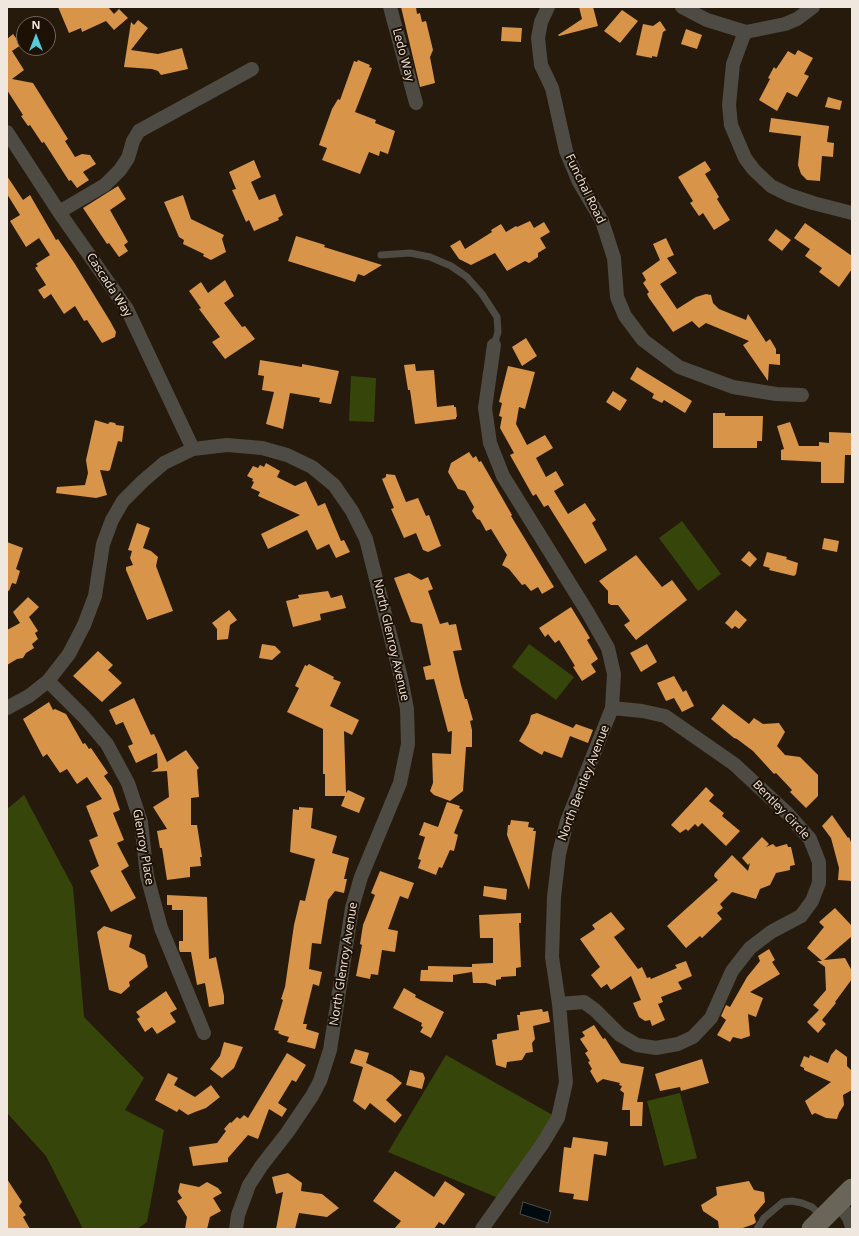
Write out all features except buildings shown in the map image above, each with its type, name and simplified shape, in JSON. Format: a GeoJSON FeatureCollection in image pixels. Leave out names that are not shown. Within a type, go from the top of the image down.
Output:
{"type":"FeatureCollection","features":[{"type":"Feature","properties":{"kind":"main road"},"geometry":{"type":"LineString","coordinates":[[818,1224],[845,1196]]}},
{"type":"Feature","properties":{"kind":"street","name":"Ledo Way"},"geometry":{"type":"LineString","coordinates":[[390,7],[416,103]]}},
{"type":"Feature","properties":{"kind":"street","name":"Funchal Road"},"geometry":{"type":"LineString","coordinates":[[548,7],[539,30],[538,49],[540,60],[552,88],[566,151],[579,182],[602,221],[614,258],[617,297],[625,316],[643,340],[679,367],[733,387],[776,394],[802,395]]}},
{"type":"Feature","properties":{"kind":"street"},"geometry":{"type":"LineString","coordinates":[[682,7],[707,20],[746,32],[797,20],[813,7]]}},
{"type":"Feature","properties":{"kind":"street"},"geometry":{"type":"LineString","coordinates":[[746,32],[732,64],[729,105],[732,125],[745,158],[764,180],[778,190],[813,203],[852,213]]}},
{"type":"Feature","properties":{"kind":"street"},"geometry":{"type":"LineString","coordinates":[[59,212],[105,185],[120,170],[128,158],[133,141],[139,131],[252,69]]}},
{"type":"Feature","properties":{"kind":"street","name":"Cascada Way"},"geometry":{"type":"LineString","coordinates":[[7,132],[59,212],[127,309],[193,449]]}},
{"type":"Feature","properties":{"kind":"street","name":"North Bentley Avenue"},"geometry":{"type":"LineString","coordinates":[[482,1229],[543,1143],[558,1118],[566,1082],[559,1004],[552,957],[554,897],[559,854],[567,821],[612,708],[614,674],[608,648],[503,476],[490,443],[485,408],[494,345]]}},
{"type":"Feature","properties":{"kind":"street","name":"North Glenroy Avenue"},"geometry":{"type":"LineString","coordinates":[[7,708],[30,696],[48,681],[69,654],[84,625],[95,596],[103,544],[112,520],[123,501],[164,463],[193,449],[227,445],[262,448],[287,455],[312,467],[334,485],[352,511],[366,539],[401,678],[407,709],[408,744],[400,783],[361,877],[352,908],[330,1050],[320,1080],[312,1096],[287,1133],[262,1165],[249,1185],[238,1215],[236,1229]]}},
{"type":"Feature","properties":{"kind":"street","name":"Glenroy Place"},"geometry":{"type":"LineString","coordinates":[[48,681],[84,717],[106,744],[128,783],[141,822],[147,876],[161,928],[204,1033]]}},
{"type":"Feature","properties":{"kind":"street","name":"Bentley Circle"},"geometry":{"type":"LineString","coordinates":[[559,1004],[584,1002],[595,1010],[620,1035],[637,1045],[656,1048],[678,1044],[693,1036],[711,1018],[732,971],[750,948],[771,932],[801,916],[812,901],[819,883],[819,862],[810,839],[786,813],[734,764],[665,716],[642,711],[612,708]]}},
{"type":"Feature","properties":{"kind":"street"},"geometry":{"type":"LineString","coordinates":[[845,1196],[852,1227]]}},
{"type":"Feature","properties":{"kind":"lane"},"geometry":{"type":"LineString","coordinates":[[381,255],[410,253],[430,257],[451,266],[467,277],[482,294],[497,317],[498,332],[494,345]]}},
{"type":"Feature","properties":{"kind":"lane"},"geometry":{"type":"LineString","coordinates":[[757,1229],[764,1218],[783,1202],[792,1201],[812,1207],[818,1224]]}},
{"type":"Feature","properties":{"kind":"green space"},"geometry":{"type":"Polygon","coordinates":[[[351,376],[376,378],[374,422],[349,421],[351,376]]]}},
{"type":"Feature","properties":{"kind":"green space"},"geometry":{"type":"Polygon","coordinates":[[[682,521],[721,574],[698,591],[659,538],[682,521]]]}},
{"type":"Feature","properties":{"kind":"green space"},"geometry":{"type":"Polygon","coordinates":[[[529,644],[574,677],[556,700],[512,667],[529,644]]]}},
{"type":"Feature","properties":{"kind":"green space"},"geometry":{"type":"Polygon","coordinates":[[[24,795],[73,887],[84,1017],[144,1078],[125,1110],[164,1130],[147,1222],[137,1229],[83,1229],[46,1156],[7,1113],[7,809],[24,795]]]}},
{"type":"Feature","properties":{"kind":"green space"},"geometry":{"type":"Polygon","coordinates":[[[446,1055],[558,1118],[503,1200],[388,1152],[446,1055]]]}},
{"type":"Feature","properties":{"kind":"green space"},"geometry":{"type":"Polygon","coordinates":[[[680,1093],[697,1158],[664,1166],[647,1101],[680,1093]]]}},
{"type":"Feature","properties":{"kind":"shaded area"},"geometry":{"type":"Polygon","coordinates":[[[523,1202],[551,1211],[548,1223],[520,1214],[523,1202]]]}}]}
